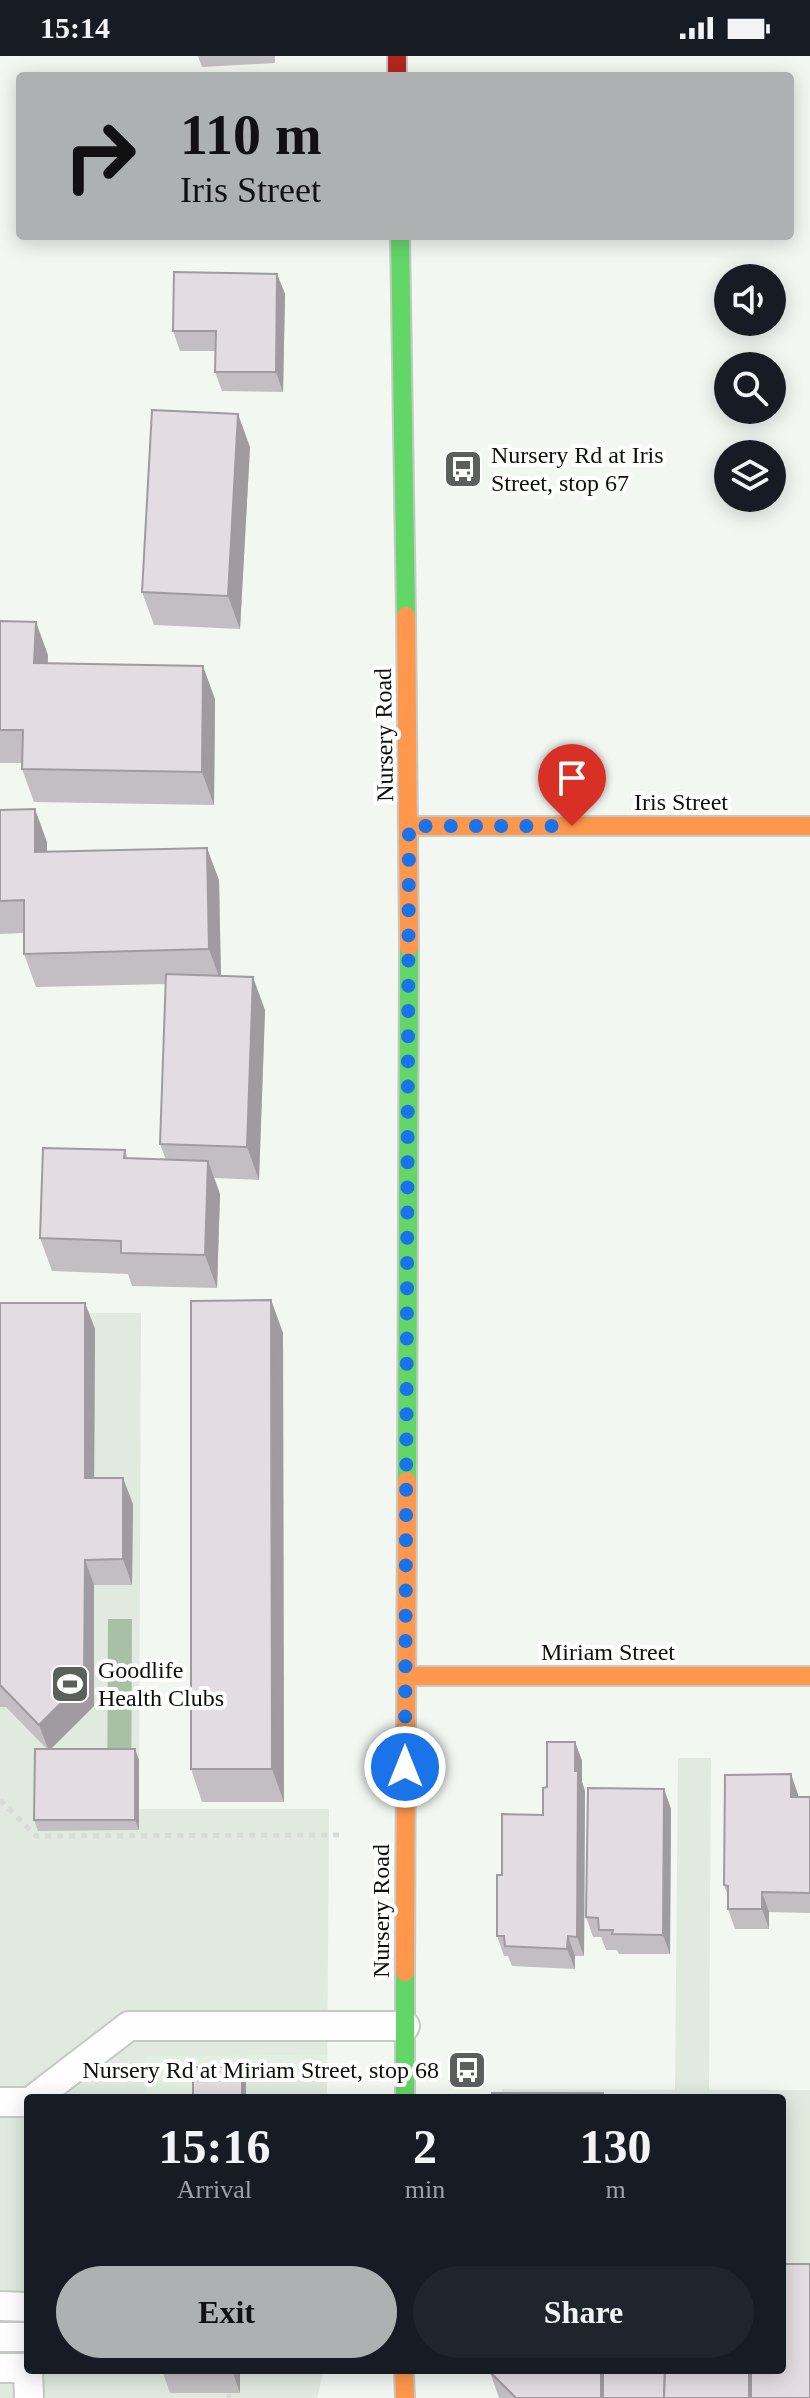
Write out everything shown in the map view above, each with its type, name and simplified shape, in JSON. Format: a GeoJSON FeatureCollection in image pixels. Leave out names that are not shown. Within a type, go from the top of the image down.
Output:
{"type":"FeatureCollection","features":[{"type":"Feature","properties":{"kind":"main road","name":"Nursery Road"},"geometry":{"type":"LineString","coordinates":[[400,240],[409,826],[405,2094]]}},
{"type":"Feature","properties":{"kind":"main road","name":"Iris Street"},"geometry":{"type":"LineString","coordinates":[[409,826],[810,826]]}},
{"type":"Feature","properties":{"kind":"main road","name":"Miriam Street"},"geometry":{"type":"LineString","coordinates":[[406,1676],[810,1676]]}},
{"type":"Feature","properties":{"kind":"main road"},"geometry":{"type":"LineString","coordinates":[[404,2374],[405,2398]]}},
{"type":"Feature","properties":{"kind":"lane"},"geometry":{"type":"LineString","coordinates":[[40,2094],[129,2026],[405,2026]]}},
{"type":"Feature","properties":{"kind":"lane"},"geometry":{"type":"LineString","coordinates":[[0,2102],[24,2102]]}},
{"type":"Feature","properties":{"kind":"lane"},"geometry":{"type":"LineString","coordinates":[[0,2306],[24,2307]]}},
{"type":"Feature","properties":{"kind":"lane"},"geometry":{"type":"LineString","coordinates":[[0,2337],[24,2337]]}},
{"type":"Feature","properties":{"kind":"lane"},"geometry":{"type":"LineString","coordinates":[[0,2368],[24,2369]]}},
{"type":"Feature","properties":{"kind":"lane"},"geometry":{"type":"LineString","coordinates":[[28,2374],[29,2398]]}},
{"type":"Feature","properties":{"kind":"path"},"geometry":{"type":"LineString","coordinates":[[0,1800],[36,1836],[340,1835]]}},
{"type":"Feature","properties":{"kind":"shaded area","name":"Goodlife Health Clubs"},"geometry":{"type":"Polygon","coordinates":[[[0,1313],[141,1313],[139,1809],[329,1809],[327,2094],[24,2094],[24,2374],[323,2374],[317,2398],[0,2398],[0,1313]]]}},
{"type":"Feature","properties":{"kind":"shaded area"},"geometry":{"type":"Polygon","coordinates":[[[108,1619],[132,1619],[131,1830],[107,1830],[108,1619]]]}},
{"type":"Feature","properties":{"kind":"shaded area"},"geometry":{"type":"Polygon","coordinates":[[[678,1758],[711,1758],[709,2090],[810,2090],[810,2398],[786,2374],[786,2094],[502,2094],[502,2089],[675,2090],[678,1758]]]}},
{"type":"Feature","properties":{"kind":"shaded area"},"geometry":{"type":"Polygon","coordinates":[[[327,2055],[327,2078],[197,2078],[196,2094],[145,2094],[146,2056],[327,2055]]]}},
{"type":"Feature","properties":{"kind":"building"},"geometry":{"type":"Polygon","coordinates":[[[174,272],[277,274],[276,372],[215,372],[216,331],[173,331],[174,272]]]}},
{"type":"Feature","properties":{"kind":"building"},"geometry":{"type":"Polygon","coordinates":[[[152,410],[238,414],[228,596],[142,592],[152,410]]]}},
{"type":"Feature","properties":{"kind":"building"},"geometry":{"type":"Polygon","coordinates":[[[0,621],[36,622],[34,663],[203,666],[202,772],[22,769],[23,730],[0,730],[0,621]]]}},
{"type":"Feature","properties":{"kind":"building"},"geometry":{"type":"Polygon","coordinates":[[[35,809],[35,852],[207,848],[209,949],[24,954],[24,900],[0,901],[0,810],[35,809]]]}},
{"type":"Feature","properties":{"kind":"building"},"geometry":{"type":"Polygon","coordinates":[[[166,974],[253,977],[247,1147],[160,1144],[166,974]]]}},
{"type":"Feature","properties":{"kind":"building"},"geometry":{"type":"Polygon","coordinates":[[[43,1148],[125,1150],[124,1158],[208,1161],[205,1255],[121,1253],[121,1241],[40,1238],[43,1148]]]}},
{"type":"Feature","properties":{"kind":"building"},"geometry":{"type":"Polygon","coordinates":[[[271,1300],[272,1769],[191,1769],[191,1301],[271,1300]]]}},
{"type":"Feature","properties":{"kind":"building"},"geometry":{"type":"Polygon","coordinates":[[[0,1303],[85,1303],[85,1478],[123,1478],[123,1559],[85,1560],[84,1680],[39,1725],[0,1685],[0,1303]]]}},
{"type":"Feature","properties":{"kind":"building"},"geometry":{"type":"Polygon","coordinates":[[[547,1742],[575,1742],[575,1771],[578,1771],[577,1937],[568,1936],[567,1949],[505,1946],[504,1936],[497,1936],[497,1875],[502,1875],[502,1814],[543,1815],[543,1788],[547,1787],[547,1742]]]}},
{"type":"Feature","properties":{"kind":"building"},"geometry":{"type":"Polygon","coordinates":[[[35,1749],[135,1749],[135,1820],[34,1820],[35,1749]]]}},
{"type":"Feature","properties":{"kind":"building"},"geometry":{"type":"Polygon","coordinates":[[[791,1774],[791,1797],[810,1797],[810,1893],[762,1892],[762,1909],[728,1909],[728,1886],[724,1885],[725,1775],[791,1774]]]}},
{"type":"Feature","properties":{"kind":"building"},"geometry":{"type":"Polygon","coordinates":[[[588,1788],[664,1789],[663,1935],[612,1934],[613,1930],[599,1930],[598,1918],[586,1917],[588,1788]]]}},
{"type":"Feature","properties":{"kind":"building"},"geometry":{"type":"Polygon","coordinates":[[[193,2067],[242,2067],[242,2094],[193,2094],[193,2067]]]}},
{"type":"Feature","properties":{"kind":"building"},"geometry":{"type":"Polygon","coordinates":[[[492,2093],[603,2093],[603,2094],[492,2093]]]}},
{"type":"Feature","properties":{"kind":"building"},"geometry":{"type":"Polygon","coordinates":[[[786,2264],[810,2264],[810,2398],[751,2398],[751,2374],[786,2374],[786,2264]]]}},
{"type":"Feature","properties":{"kind":"building"},"geometry":{"type":"Polygon","coordinates":[[[492,2374],[601,2374],[601,2398],[516,2398],[492,2374]]]}},
{"type":"Feature","properties":{"kind":"building"},"geometry":{"type":"Polygon","coordinates":[[[603,2374],[665,2374],[664,2398],[603,2398],[603,2374]]]}},
{"type":"Feature","properties":{"kind":"building"},"geometry":{"type":"Polygon","coordinates":[[[665,2374],[749,2374],[749,2398],[664,2398],[665,2374]]]}},
{"type":"Feature","properties":{"kind":"traffic: fast"},"geometry":{"type":"LineString","coordinates":[[400,240],[406,616]]}},
{"type":"Feature","properties":{"kind":"traffic: fast"},"geometry":{"type":"LineString","coordinates":[[407,1481],[409,947]]}},
{"type":"Feature","properties":{"kind":"traffic: fast"},"geometry":{"type":"LineString","coordinates":[[405,1972],[405,2094]]}},
{"type":"Feature","properties":{"kind":"traffic: slow"},"geometry":{"type":"LineString","coordinates":[[406,616],[409,947]]}},
{"type":"Feature","properties":{"kind":"traffic: slow"},"geometry":{"type":"LineString","coordinates":[[409,826],[810,826]]}},
{"type":"Feature","properties":{"kind":"traffic: slow"},"geometry":{"type":"LineString","coordinates":[[405,1972],[407,1481]]}},
{"type":"Feature","properties":{"kind":"traffic: slow"},"geometry":{"type":"LineString","coordinates":[[406,1676],[810,1676]]}},
{"type":"Feature","properties":{"kind":"traffic: slow"},"geometry":{"type":"LineString","coordinates":[[404,2374],[405,2398]]}},
{"type":"Feature","properties":{"kind":"traffic: jam"},"geometry":{"type":"LineString","coordinates":[[397,56],[397,72]]}},
{"type":"Feature","properties":{"kind":"place","name":"Nursery Rd at Iris Street, stop 67"},"geometry":{"type":"Point","coordinates":[463,469]}},
{"type":"Feature","properties":{"kind":"place","name":"Goodlife Health Clubs"},"geometry":{"type":"Point","coordinates":[70,1684]}},
{"type":"Feature","properties":{"kind":"place","name":"Nursery Rd at Miriam Street, stop 68"},"geometry":{"type":"Point","coordinates":[467,2070]}},
{"type":"Feature","properties":{"kind":"route"},"geometry":{"type":"LineString","coordinates":[[405,1767],[409,826],[572,826]]}}]}
